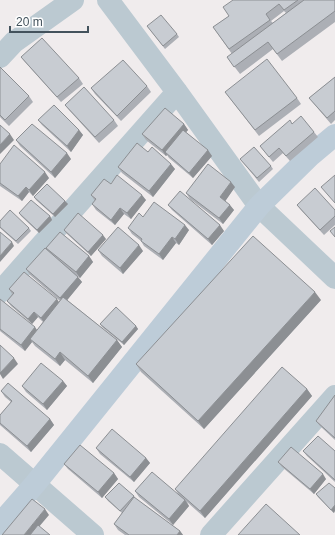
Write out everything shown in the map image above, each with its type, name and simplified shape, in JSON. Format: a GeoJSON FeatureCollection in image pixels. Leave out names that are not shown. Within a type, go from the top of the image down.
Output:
{"type":"FeatureCollection","features":[{"type":"Feature","properties":{"kind":"street"},"geometry":{"type":"LineString","coordinates":[[0,57],[14,42],[73,0]]}},
{"type":"Feature","properties":{"kind":"street"},"geometry":{"type":"LineString","coordinates":[[108,0],[177,92],[259,206],[335,278]]}},
{"type":"Feature","properties":{"kind":"street"},"geometry":{"type":"LineString","coordinates":[[0,292],[177,92]]}},
{"type":"Feature","properties":{"kind":"street"},"geometry":{"type":"LineString","coordinates":[[0,524],[35,484],[259,206],[311,155],[335,135]]}},
{"type":"Feature","properties":{"kind":"street"},"geometry":{"type":"LineString","coordinates":[[211,535],[335,396]]}},
{"type":"Feature","properties":{"kind":"street"},"geometry":{"type":"LineString","coordinates":[[0,454],[93,535]]}},
{"type":"Feature","properties":{"kind":"building"},"geometry":{"type":"Polygon","coordinates":[[[233,0],[298,0],[284,10],[279,4],[266,14],[270,20],[229,49],[213,27],[229,16],[223,7],[233,0]]]}},
{"type":"Feature","properties":{"kind":"building"},"geometry":{"type":"Polygon","coordinates":[[[304,0],[335,0],[335,11],[277,54],[268,42],[234,67],[227,57],[304,0]]]}},
{"type":"Feature","properties":{"kind":"building"},"geometry":{"type":"Polygon","coordinates":[[[161,15],[177,34],[163,46],[147,26],[161,15]]]}},
{"type":"Feature","properties":{"kind":"building"},"geometry":{"type":"Polygon","coordinates":[[[42,38],[79,78],[57,97],[21,57],[42,38]]]}},
{"type":"Feature","properties":{"kind":"building"},"geometry":{"type":"Polygon","coordinates":[[[267,59],[297,98],[255,130],[225,92],[267,59]]]}},
{"type":"Feature","properties":{"kind":"building"},"geometry":{"type":"Polygon","coordinates":[[[123,60],[147,86],[117,116],[91,88],[123,60]]]}},
{"type":"Feature","properties":{"kind":"building"},"geometry":{"type":"Polygon","coordinates":[[[0,67],[29,96],[5,120],[0,115],[0,67]]]}},
{"type":"Feature","properties":{"kind":"building"},"geometry":{"type":"Polygon","coordinates":[[[335,77],[335,111],[327,118],[309,98],[335,77]]]}},
{"type":"Feature","properties":{"kind":"building"},"geometry":{"type":"Polygon","coordinates":[[[84,87],[114,120],[95,137],[65,105],[84,87]]]}},
{"type":"Feature","properties":{"kind":"building"},"geometry":{"type":"Polygon","coordinates":[[[54,105],[79,130],[67,146],[38,120],[54,105]]]}},
{"type":"Feature","properties":{"kind":"building"},"geometry":{"type":"Polygon","coordinates":[[[165,108],[184,124],[162,150],[142,134],[165,108]]]}},
{"type":"Feature","properties":{"kind":"building"},"geometry":{"type":"Polygon","coordinates":[[[301,116],[314,132],[286,156],[279,148],[269,157],[260,146],[290,120],[292,124],[301,116]]]}},
{"type":"Feature","properties":{"kind":"building"},"geometry":{"type":"Polygon","coordinates":[[[32,124],[67,153],[51,172],[16,140],[32,124]]]}},
{"type":"Feature","properties":{"kind":"building"},"geometry":{"type":"Polygon","coordinates":[[[0,125],[10,134],[0,145],[0,125]]]}},
{"type":"Feature","properties":{"kind":"building"},"geometry":{"type":"Polygon","coordinates":[[[183,130],[208,150],[189,173],[165,152],[183,130]]]}},
{"type":"Feature","properties":{"kind":"building"},"geometry":{"type":"Polygon","coordinates":[[[137,143],[148,152],[152,147],[171,164],[149,191],[118,167],[137,143]]]}},
{"type":"Feature","properties":{"kind":"building"},"geometry":{"type":"Polygon","coordinates":[[[14,145],[45,172],[29,190],[26,187],[18,196],[0,183],[0,164],[14,145]]]}},
{"type":"Feature","properties":{"kind":"building"},"geometry":{"type":"Polygon","coordinates":[[[254,147],[271,166],[257,178],[240,159],[254,147]]]}},
{"type":"Feature","properties":{"kind":"building"},"geometry":{"type":"Polygon","coordinates":[[[208,164],[231,182],[220,197],[230,205],[219,218],[186,193],[208,164]]]}},
{"type":"Feature","properties":{"kind":"building"},"geometry":{"type":"Polygon","coordinates":[[[117,175],[142,195],[127,213],[120,208],[111,220],[92,204],[96,199],[91,195],[104,179],[111,184],[117,175]]]}},
{"type":"Feature","properties":{"kind":"building"},"geometry":{"type":"Polygon","coordinates":[[[335,175],[335,203],[321,187],[335,175]]]}},
{"type":"Feature","properties":{"kind":"building"},"geometry":{"type":"Polygon","coordinates":[[[47,184],[65,201],[53,214],[34,197],[47,184]]]}},
{"type":"Feature","properties":{"kind":"building"},"geometry":{"type":"Polygon","coordinates":[[[315,188],[335,210],[335,216],[320,230],[297,205],[315,188]]]}},
{"type":"Feature","properties":{"kind":"building"},"geometry":{"type":"Polygon","coordinates":[[[180,191],[220,225],[208,239],[168,205],[180,191]]]}},
{"type":"Feature","properties":{"kind":"building"},"geometry":{"type":"Polygon","coordinates":[[[31,200],[50,216],[37,230],[19,213],[31,200]]]}},
{"type":"Feature","properties":{"kind":"building"},"geometry":{"type":"Polygon","coordinates":[[[154,202],[185,225],[175,239],[172,237],[159,254],[141,241],[142,239],[128,228],[139,213],[143,217],[154,202]]]}},
{"type":"Feature","properties":{"kind":"building"},"geometry":{"type":"Polygon","coordinates":[[[10,210],[29,228],[16,241],[0,227],[0,221],[10,210]]]}},
{"type":"Feature","properties":{"kind":"building"},"geometry":{"type":"Polygon","coordinates":[[[78,213],[103,235],[88,252],[64,230],[78,213]]]}},
{"type":"Feature","properties":{"kind":"building"},"geometry":{"type":"Polygon","coordinates":[[[118,227],[139,245],[120,268],[98,250],[118,227]]]}},
{"type":"Feature","properties":{"kind":"building"},"geometry":{"type":"Polygon","coordinates":[[[335,227],[335,237],[330,231],[335,227]]]}},
{"type":"Feature","properties":{"kind":"building"},"geometry":{"type":"Polygon","coordinates":[[[0,232],[12,242],[0,256],[0,232]]]}},
{"type":"Feature","properties":{"kind":"building"},"geometry":{"type":"Polygon","coordinates":[[[60,232],[89,256],[76,272],[46,248],[60,232]]]}},
{"type":"Feature","properties":{"kind":"building"},"geometry":{"type":"Polygon","coordinates":[[[253,236],[315,292],[198,421],[136,364],[253,236]]]}},
{"type":"Feature","properties":{"kind":"building"},"geometry":{"type":"Polygon","coordinates":[[[45,248],[78,277],[60,298],[26,269],[45,248]]]}},
{"type":"Feature","properties":{"kind":"building"},"geometry":{"type":"Polygon","coordinates":[[[24,272],[57,299],[41,318],[34,312],[28,319],[7,301],[14,293],[9,289],[24,272]]]}},
{"type":"Feature","properties":{"kind":"building"},"geometry":{"type":"Polygon","coordinates":[[[63,297],[117,340],[88,376],[60,352],[55,359],[30,339],[63,297]]]}},
{"type":"Feature","properties":{"kind":"building"},"geometry":{"type":"Polygon","coordinates":[[[0,299],[35,327],[21,345],[0,329],[0,299]]]}},
{"type":"Feature","properties":{"kind":"building"},"geometry":{"type":"Polygon","coordinates":[[[116,307],[136,326],[122,342],[100,324],[116,307]]]}},
{"type":"Feature","properties":{"kind":"building"},"geometry":{"type":"Polygon","coordinates":[[[0,345],[14,358],[0,373],[0,345]]]}},
{"type":"Feature","properties":{"kind":"building"},"geometry":{"type":"Polygon","coordinates":[[[41,363],[63,381],[43,404],[22,386],[41,363]]]}},
{"type":"Feature","properties":{"kind":"building"},"geometry":{"type":"Polygon","coordinates":[[[282,367],[307,389],[200,511],[175,489],[282,367]]]}},
{"type":"Feature","properties":{"kind":"building"},"geometry":{"type":"Polygon","coordinates":[[[8,383],[50,419],[27,446],[0,423],[0,415],[12,401],[1,391],[8,383]]]}},
{"type":"Feature","properties":{"kind":"building"},"geometry":{"type":"Polygon","coordinates":[[[335,395],[335,438],[316,421],[335,395]]]}},
{"type":"Feature","properties":{"kind":"building"},"geometry":{"type":"Polygon","coordinates":[[[112,429],[146,458],[130,477],[96,448],[112,429]]]}},
{"type":"Feature","properties":{"kind":"building"},"geometry":{"type":"Polygon","coordinates":[[[318,436],[335,451],[335,480],[303,451],[318,436]]]}},
{"type":"Feature","properties":{"kind":"building"},"geometry":{"type":"Polygon","coordinates":[[[80,445],[114,473],[98,492],[64,464],[80,445]]]}},
{"type":"Feature","properties":{"kind":"building"},"geometry":{"type":"Polygon","coordinates":[[[291,447],[323,474],[310,489],[278,462],[291,447]]]}},
{"type":"Feature","properties":{"kind":"building"},"geometry":{"type":"Polygon","coordinates":[[[152,472],[185,500],[169,519],[135,491],[152,472]]]}},
{"type":"Feature","properties":{"kind":"building"},"geometry":{"type":"Polygon","coordinates":[[[119,483],[134,496],[120,511],[105,497],[119,483]]]}},
{"type":"Feature","properties":{"kind":"building"},"geometry":{"type":"Polygon","coordinates":[[[329,483],[335,488],[335,505],[331,510],[316,494],[329,483]]]}},
{"type":"Feature","properties":{"kind":"building"},"geometry":{"type":"Polygon","coordinates":[[[134,497],[180,531],[177,535],[129,535],[114,524],[134,497]]]}},
{"type":"Feature","properties":{"kind":"building"},"geometry":{"type":"Polygon","coordinates":[[[32,499],[45,509],[24,535],[2,535],[32,499]]]}},
{"type":"Feature","properties":{"kind":"building"},"geometry":{"type":"Polygon","coordinates":[[[266,504],[300,535],[238,535],[266,504]]]}},
{"type":"Feature","properties":{"kind":"building"},"geometry":{"type":"Polygon","coordinates":[[[38,525],[50,535],[30,535],[38,525]]]}}]}
